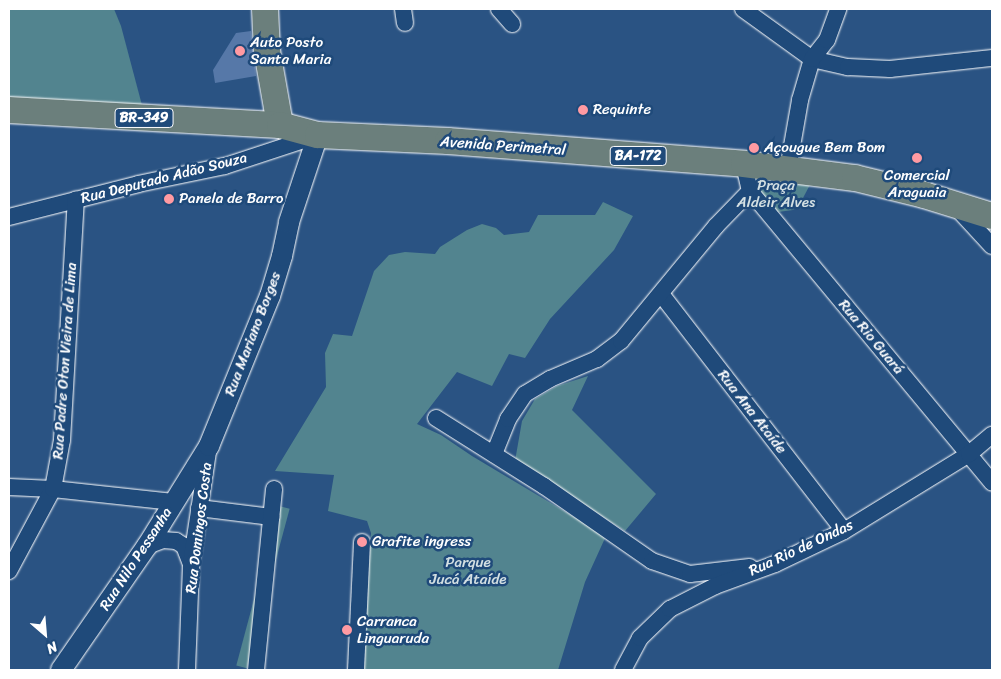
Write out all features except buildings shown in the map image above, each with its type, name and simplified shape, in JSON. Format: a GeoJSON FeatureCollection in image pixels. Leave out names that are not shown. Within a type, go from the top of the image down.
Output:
{"type":"FeatureCollection","features":[{"type":"Feature","properties":{"kind":"main road"},"geometry":{"type":"LineString","coordinates":[[254,9],[267,51],[280,125]]}},
{"type":"Feature","properties":{"kind":"main road"},"geometry":{"type":"LineString","coordinates":[[265,9],[267,51]]}},
{"type":"Feature","properties":{"kind":"main road","name":"Avenida Perimetral"},"geometry":{"type":"LineString","coordinates":[[9,110],[280,125],[318,135],[448,141],[744,164],[855,178],[992,216]]}},
{"type":"Feature","properties":{"kind":"street"},"geometry":{"type":"LineString","coordinates":[[499,9],[512,24]]}},
{"type":"Feature","properties":{"kind":"street"},"geometry":{"type":"LineString","coordinates":[[743,9],[812,59],[848,67],[890,69],[992,58]]}},
{"type":"Feature","properties":{"kind":"street"},"geometry":{"type":"LineString","coordinates":[[788,169],[800,100],[812,59],[827,40],[838,9]]}},
{"type":"Feature","properties":{"kind":"street","name":"Rua Deputado Adão Souza"},"geometry":{"type":"LineString","coordinates":[[9,217],[76,199],[225,166],[318,135]]}},
{"type":"Feature","properties":{"kind":"street","name":"Rua Mariano Borges"},"geometry":{"type":"LineString","coordinates":[[209,446],[270,296],[282,256],[289,222],[318,135]]}},
{"type":"Feature","properties":{"kind":"street"},"geometry":{"type":"LineString","coordinates":[[494,454],[508,420],[525,394],[550,378],[610,351],[622,342],[716,226],[750,191],[744,164]]}},
{"type":"Feature","properties":{"kind":"street","name":"Rua Rio Guará"},"geometry":{"type":"LineString","coordinates":[[750,191],[992,483]]}},
{"type":"Feature","properties":{"kind":"street","name":"Rua Padre Oton Vieira de Lima"},"geometry":{"type":"LineString","coordinates":[[9,571],[53,489],[62,440],[76,199]]}},
{"type":"Feature","properties":{"kind":"street"},"geometry":{"type":"LineString","coordinates":[[954,204],[992,246]]}},
{"type":"Feature","properties":{"kind":"street","name":"Rua Ana Ataíde"},"geometry":{"type":"LineString","coordinates":[[660,294],[844,531]]}},
{"type":"Feature","properties":{"kind":"street"},"geometry":{"type":"LineString","coordinates":[[436,418],[494,454],[652,561],[663,566],[690,574],[775,564]]}},
{"type":"Feature","properties":{"kind":"street","name":"Rua Rio de Ondas"},"geometry":{"type":"LineString","coordinates":[[623,670],[640,638],[670,610],[715,586],[775,564],[844,531],[969,454],[992,435]]}},
{"type":"Feature","properties":{"kind":"street","name":"Rua Nilo Pessanha"},"geometry":{"type":"LineString","coordinates":[[61,670],[147,546],[209,446]]}},
{"type":"Feature","properties":{"kind":"street","name":"Rua Domingos Costa"},"geometry":{"type":"LineString","coordinates":[[186,670],[191,564],[209,446]]}},
{"type":"Feature","properties":{"kind":"street"},"geometry":{"type":"LineString","coordinates":[[9,487],[53,489],[173,502]]}},
{"type":"Feature","properties":{"kind":"street"},"geometry":{"type":"LineString","coordinates":[[256,670],[274,489]]}},
{"type":"Feature","properties":{"kind":"street"},"geometry":{"type":"LineString","coordinates":[[199,508],[271,517]]}},
{"type":"Feature","properties":{"kind":"street"},"geometry":{"type":"LineString","coordinates":[[147,546],[163,540],[176,541],[184,546],[191,564]]}},
{"type":"Feature","properties":{"kind":"street"},"geometry":{"type":"LineString","coordinates":[[356,670],[362,542]]}},
{"type":"Feature","properties":{"kind":"green space"},"geometry":{"type":"Polygon","coordinates":[[[9,9],[114,9],[121,26],[143,109],[9,101],[9,9]]]}},
{"type":"Feature","properties":{"kind":"green space","name":"Praça Aldeir Alves"},"geometry":{"type":"Polygon","coordinates":[[[745,172],[813,179],[803,198],[793,210],[778,212],[761,208],[745,172]]]}},
{"type":"Feature","properties":{"kind":"green space","name":"Parque Jucá Ataíde"},"geometry":{"type":"Polygon","coordinates":[[[603,202],[633,216],[614,250],[550,319],[525,358],[509,354],[492,386],[457,372],[417,424],[441,435],[472,456],[606,536],[585,582],[558,670],[362,670],[371,533],[367,521],[328,511],[334,475],[275,471],[326,387],[325,353],[333,334],[352,336],[374,271],[389,255],[405,252],[435,254],[440,247],[467,230],[482,224],[496,228],[504,235],[529,232],[538,215],[595,215],[603,202]]]}},
{"type":"Feature","properties":{"kind":"green space"},"geometry":{"type":"Polygon","coordinates":[[[588,376],[572,410],[656,494],[625,531],[515,461],[522,421],[535,399],[557,386],[588,376]]]}},
{"type":"Feature","properties":{"kind":"green space"},"geometry":{"type":"Polygon","coordinates":[[[279,506],[290,509],[247,668],[236,665],[279,506]]]}},
{"type":"Feature","properties":{"kind":"place","name":"Auto Posto Santa Maria"},"geometry":{"type":"Point","coordinates":[240,51]}},
{"type":"Feature","properties":{"kind":"place","name":"Requinte"},"geometry":{"type":"Point","coordinates":[583,110]}},
{"type":"Feature","properties":{"kind":"place","name":"Açougue Bem Bom"},"geometry":{"type":"Point","coordinates":[754,148]}},
{"type":"Feature","properties":{"kind":"place","name":"Comercial Araguaia"},"geometry":{"type":"Point","coordinates":[917,158]}},
{"type":"Feature","properties":{"kind":"place","name":"Panela de Barro"},"geometry":{"type":"Point","coordinates":[169,199]}},
{"type":"Feature","properties":{"kind":"place","name":"Grafite ingress"},"geometry":{"type":"Point","coordinates":[362,542]}},
{"type":"Feature","properties":{"kind":"place","name":"Carranca Linguaruda"},"geometry":{"type":"Point","coordinates":[347,630]}}]}
